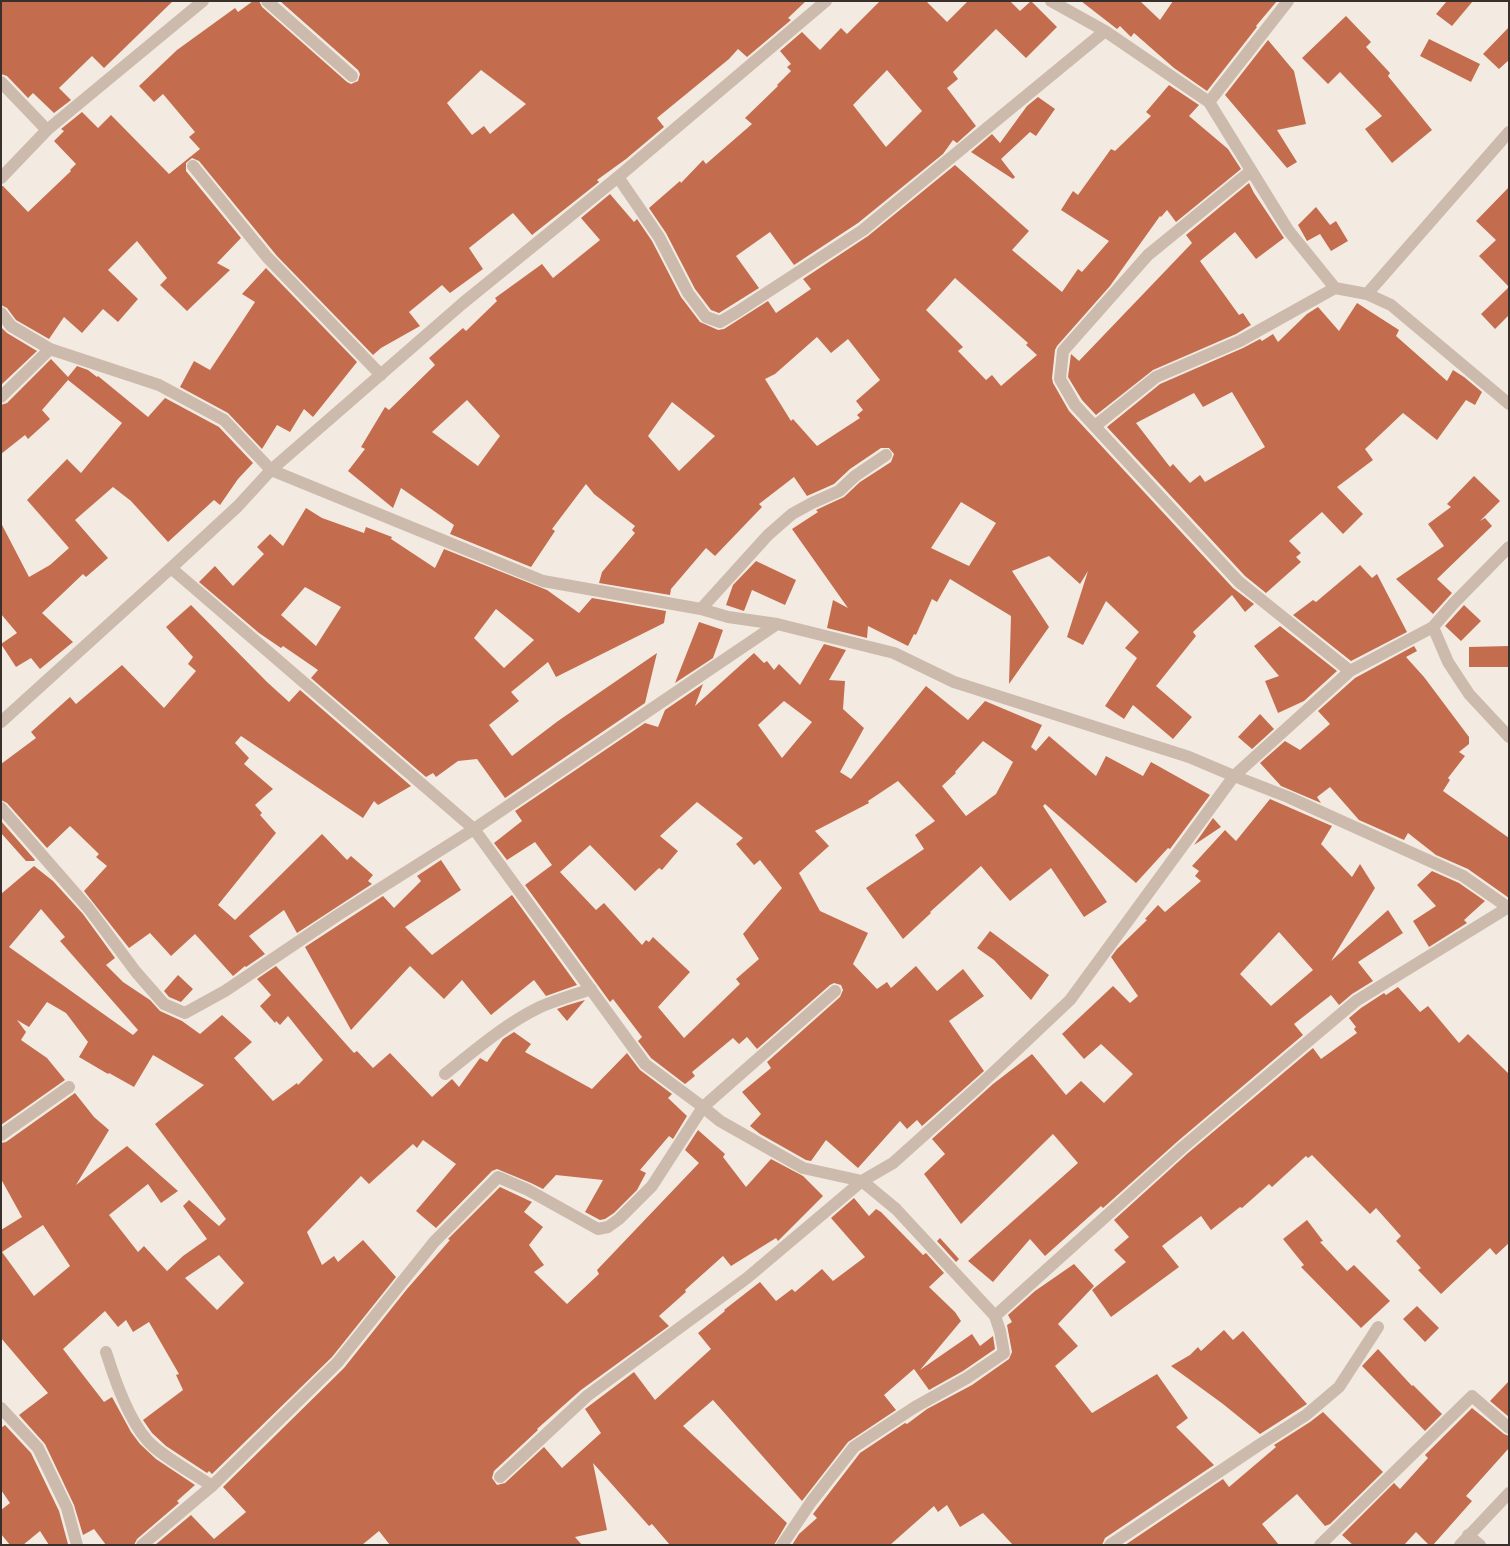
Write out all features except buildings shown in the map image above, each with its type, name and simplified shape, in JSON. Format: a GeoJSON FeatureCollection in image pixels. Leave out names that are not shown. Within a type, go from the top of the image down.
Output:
{"type":"FeatureCollection","features":[{"type":"Feature","properties":{"kind":"street"},"geometry":{"type":"LineString","coordinates":[[1,178],[46,130],[203,1]]}},
{"type":"Feature","properties":{"kind":"street"},"geometry":{"type":"LineString","coordinates":[[267,1],[352,76]]}},
{"type":"Feature","properties":{"kind":"street"},"geometry":{"type":"LineString","coordinates":[[1,722],[238,506],[272,470],[463,303],[618,178],[826,1]]}},
{"type":"Feature","properties":{"kind":"street"},"geometry":{"type":"LineString","coordinates":[[1051,1],[1105,31],[1208,102],[1288,230],[1335,288]]}},
{"type":"Feature","properties":{"kind":"street"},"geometry":{"type":"LineString","coordinates":[[1208,102],[1288,1]]}},
{"type":"Feature","properties":{"kind":"street"},"geometry":{"type":"LineString","coordinates":[[618,178],[658,237],[688,293],[706,317],[720,322],[863,230],[1105,31]]}},
{"type":"Feature","properties":{"kind":"street"},"geometry":{"type":"LineString","coordinates":[[1,82],[46,130]]}},
{"type":"Feature","properties":{"kind":"street"},"geometry":{"type":"LineString","coordinates":[[1367,294],[1509,132]]}},
{"type":"Feature","properties":{"kind":"street"},"geometry":{"type":"LineString","coordinates":[[193,166],[267,257],[381,375]]}},
{"type":"Feature","properties":{"kind":"street"},"geometry":{"type":"LineString","coordinates":[[1250,171],[1148,255],[1063,351],[1060,379],[1075,405],[1239,582],[1350,671]]}},
{"type":"Feature","properties":{"kind":"street"},"geometry":{"type":"LineString","coordinates":[[1095,426],[1156,377],[1240,341],[1335,288],[1367,294],[1392,305],[1509,404]]}},
{"type":"Feature","properties":{"kind":"street"},"geometry":{"type":"LineString","coordinates":[[1,313],[11,326],[50,349],[159,385],[224,420],[272,470],[543,581],[701,610],[728,617],[777,624],[894,653],[954,682],[1189,757],[1288,797],[1463,876],[1508,908],[1356,1001],[1183,1147],[995,1316]]}},
{"type":"Feature","properties":{"kind":"street"},"geometry":{"type":"LineString","coordinates":[[1,397],[50,349]]}},
{"type":"Feature","properties":{"kind":"street"},"geometry":{"type":"LineString","coordinates":[[701,610],[768,535],[792,514],[839,491],[855,476],[886,456]]}},
{"type":"Feature","properties":{"kind":"street"},"geometry":{"type":"LineString","coordinates":[[500,1477],[587,1396],[747,1278],[862,1181],[892,1163],[980,1085],[1070,1000],[1234,776],[1350,671],[1433,627],[1509,547]]}},
{"type":"Feature","properties":{"kind":"street"},"geometry":{"type":"LineString","coordinates":[[171,568],[474,829],[645,1064],[720,1121],[803,1168],[862,1181],[896,1209],[995,1316],[1000,1330],[1004,1353],[854,1447],[811,1502],[782,1545]]}},
{"type":"Feature","properties":{"kind":"street"},"geometry":{"type":"LineString","coordinates":[[1,808],[88,909],[136,972],[164,1004],[185,1013],[225,990],[338,914],[474,829],[777,624]]}},
{"type":"Feature","properties":{"kind":"street"},"geometry":{"type":"LineString","coordinates":[[1433,627],[1448,662],[1458,678],[1509,738]]}},
{"type":"Feature","properties":{"kind":"street"},"geometry":{"type":"LineString","coordinates":[[445,1074],[488,1039],[525,1015],[541,1007],[591,989]]}},
{"type":"Feature","properties":{"kind":"street"},"geometry":{"type":"LineString","coordinates":[[142,1545],[212,1486],[338,1362],[434,1242],[498,1177],[528,1190],[598,1229],[608,1227],[619,1219],[652,1186],[703,1107],[835,991]]}},
{"type":"Feature","properties":{"kind":"street"},"geometry":{"type":"LineString","coordinates":[[1,1135],[68,1087]]}},
{"type":"Feature","properties":{"kind":"street"},"geometry":{"type":"LineString","coordinates":[[1110,1545],[1306,1415],[1339,1387],[1378,1327]]}},
{"type":"Feature","properties":{"kind":"street"},"geometry":{"type":"LineString","coordinates":[[106,1352],[116,1385],[135,1423],[153,1447],[212,1486]]}},
{"type":"Feature","properties":{"kind":"street"},"geometry":{"type":"LineString","coordinates":[[1320,1545],[1472,1396],[1509,1428]]}},
{"type":"Feature","properties":{"kind":"street"},"geometry":{"type":"LineString","coordinates":[[1,1408],[38,1448],[67,1508],[77,1545]]}},
{"type":"Feature","properties":{"kind":"street"},"geometry":{"type":"LineString","coordinates":[[1480,1545],[1464,1540],[1509,1493]]}}]}
